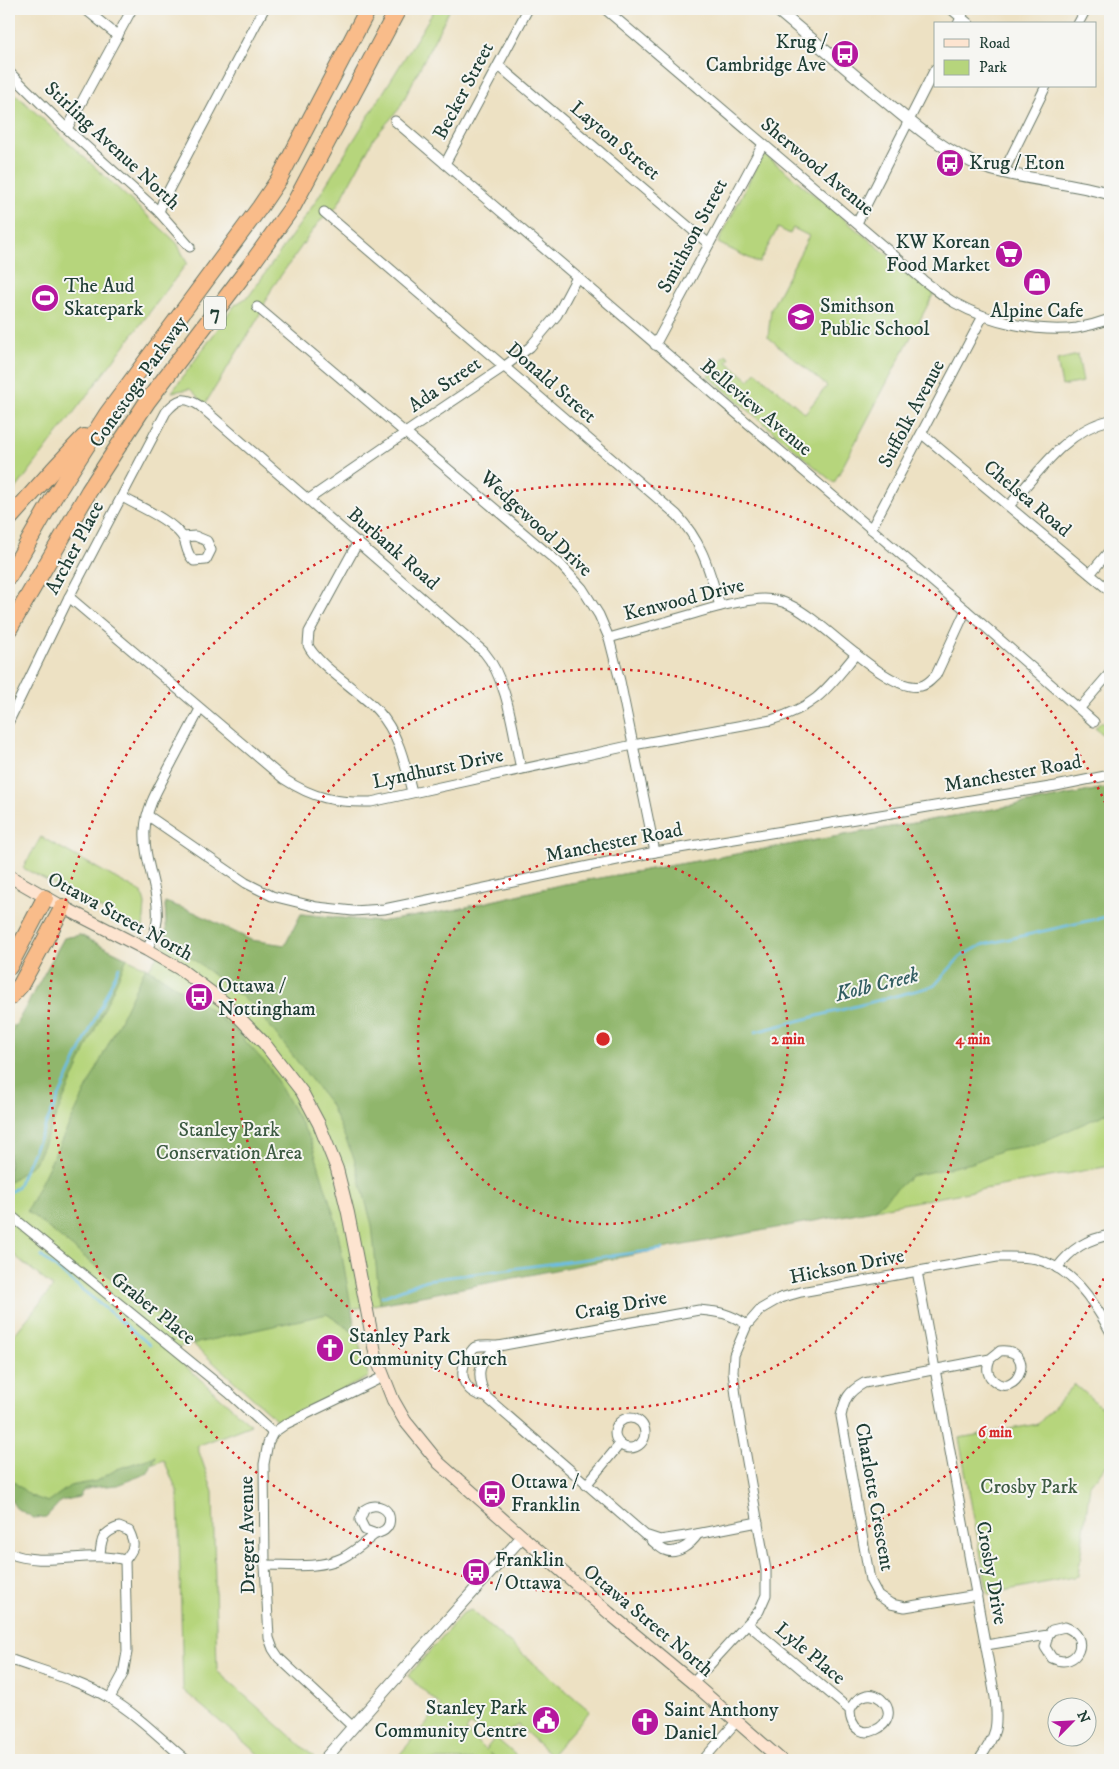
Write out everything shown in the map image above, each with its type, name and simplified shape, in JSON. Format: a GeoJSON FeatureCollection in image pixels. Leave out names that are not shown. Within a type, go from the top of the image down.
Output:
{"type":"FeatureCollection","features":[{"type":"Feature","properties":{"kind":"highway","name":"Conestoga Parkway"},"geometry":{"type":"LineString","coordinates":[[9,576],[54,497],[107,414],[248,223],[278,179],[368,9]]}},
{"type":"Feature","properties":{"kind":"highway","name":"Conestoga Parkway"},"geometry":{"type":"LineString","coordinates":[[9,629],[89,491],[147,402],[293,206],[398,9]]}},
{"type":"Feature","properties":{"kind":"highway"},"geometry":{"type":"LineString","coordinates":[[9,519],[107,414]]}},
{"type":"Feature","properties":{"kind":"highway"},"geometry":{"type":"LineString","coordinates":[[9,967],[46,898]]}},
{"type":"Feature","properties":{"kind":"highway"},"geometry":{"type":"LineString","coordinates":[[9,998],[20,986],[63,907]]}},
{"type":"Feature","properties":{"kind":"main road","name":"Ottawa Street North"},"geometry":{"type":"LineString","coordinates":[[9,876],[46,898],[180,969],[224,1002],[264,1043],[302,1092],[319,1124],[337,1169],[348,1213],[370,1334],[383,1377],[405,1421],[439,1463],[608,1613],[781,1760]]}},
{"type":"Feature","properties":{"kind":"street"},"geometry":{"type":"LineString","coordinates":[[85,9],[118,36]]}},
{"type":"Feature","properties":{"kind":"street"},"geometry":{"type":"LineString","coordinates":[[67,129],[132,9]]}},
{"type":"Feature","properties":{"kind":"street"},"geometry":{"type":"LineString","coordinates":[[159,212],[163,201],[264,9]]}},
{"type":"Feature","properties":{"kind":"street","name":"Becker Street"},"geometry":{"type":"LineString","coordinates":[[445,164],[528,9]]}},
{"type":"Feature","properties":{"kind":"street","name":"Sherwood Avenue"},"geometry":{"type":"LineString","coordinates":[[605,9],[924,281],[954,303],[983,316],[1007,323],[1044,329],[1075,328],[1110,319]]}},
{"type":"Feature","properties":{"kind":"street"},"geometry":{"type":"LineString","coordinates":[[776,9],[925,135],[954,153],[1003,173],[1021,178],[1086,186],[1110,194]]}},
{"type":"Feature","properties":{"kind":"street"},"geometry":{"type":"LineString","coordinates":[[951,9],[961,17]]}},
{"type":"Feature","properties":{"kind":"street"},"geometry":{"type":"LineString","coordinates":[[1079,22],[1086,9]]}},
{"type":"Feature","properties":{"kind":"street","name":"Layton Street"},"geometry":{"type":"LineString","coordinates":[[498,66],[709,244]]}},
{"type":"Feature","properties":{"kind":"street"},"geometry":{"type":"LineString","coordinates":[[857,223],[934,71]]}},
{"type":"Feature","properties":{"kind":"street","name":"Stirling Avenue North"},"geometry":{"type":"LineString","coordinates":[[9,72],[67,129],[159,212],[190,247]]}},
{"type":"Feature","properties":{"kind":"street"},"geometry":{"type":"LineString","coordinates":[[1003,173],[1045,88]]}},
{"type":"Feature","properties":{"kind":"street","name":"Belleview Avenue"},"geometry":{"type":"LineString","coordinates":[[395,121],[1094,722]]}},
{"type":"Feature","properties":{"kind":"street","name":"Smithson Street"},"geometry":{"type":"LineString","coordinates":[[654,345],[763,144]]}},
{"type":"Feature","properties":{"kind":"street","name":"Donald Street"},"geometry":{"type":"LineString","coordinates":[[324,212],[677,515],[704,554],[720,606]]}},
{"type":"Feature","properties":{"kind":"street","name":"Ada Street"},"geometry":{"type":"LineString","coordinates":[[309,499],[530,347],[557,315],[577,277]]}},
{"type":"Feature","properties":{"kind":"street","name":"Wedgewood Drive"},"geometry":{"type":"LineString","coordinates":[[257,308],[560,564],[582,588],[599,615],[608,638],[620,682],[655,852]]}},
{"type":"Feature","properties":{"kind":"street","name":"Suffolk Avenue"},"geometry":{"type":"LineString","coordinates":[[871,529],[983,316]]}},
{"type":"Feature","properties":{"kind":"street","name":"Archer Place"},"geometry":{"type":"LineString","coordinates":[[9,721],[69,597],[166,412],[173,404],[182,399]]}},
{"type":"Feature","properties":{"kind":"street","name":"Burbank Road"},"geometry":{"type":"LineString","coordinates":[[182,399],[187,399],[200,406],[477,645],[490,659],[503,684],[521,769]]}},
{"type":"Feature","properties":{"kind":"street"},"geometry":{"type":"LineString","coordinates":[[1009,506],[1074,436],[1095,425],[1110,420]]}},
{"type":"Feature","properties":{"kind":"street","name":"Chelsea Road"},"geometry":{"type":"LineString","coordinates":[[922,434],[1110,591]]}},
{"type":"Feature","properties":{"kind":"street"},"geometry":{"type":"LineString","coordinates":[[122,497],[167,523],[183,537]]}},
{"type":"Feature","properties":{"kind":"street"},"geometry":{"type":"LineString","coordinates":[[358,542],[309,632],[308,645],[315,656],[371,704],[386,720],[399,745],[412,792]]}},
{"type":"Feature","properties":{"kind":"street"},"geometry":{"type":"LineString","coordinates":[[1090,574],[1110,550]]}},
{"type":"Feature","properties":{"kind":"street","name":"Lyndhurst Drive"},"geometry":{"type":"LineString","coordinates":[[69,597],[284,779],[317,797],[340,802],[370,802],[633,745],[771,720],[804,708],[826,690],[856,654]]}},
{"type":"Feature","properties":{"kind":"street","name":"Kenwood Drive"},"geometry":{"type":"LineString","coordinates":[[608,638],[720,606],[752,600],[767,600],[785,603],[802,612],[821,624],[856,654],[900,684],[915,687],[923,686],[936,675],[966,610]]}},
{"type":"Feature","properties":{"kind":"street"},"geometry":{"type":"LineString","coordinates":[[1080,708],[1110,673]]}},
{"type":"Feature","properties":{"kind":"street"},"geometry":{"type":"LineString","coordinates":[[147,950],[155,930],[157,913],[156,897],[145,847],[144,830],[147,815],[155,795],[200,709]]}},
{"type":"Feature","properties":{"kind":"street","name":"Manchester Road"},"geometry":{"type":"LineString","coordinates":[[147,815],[246,883],[272,896],[317,907],[353,911],[384,909],[655,852],[1056,786],[1110,775]]}},
{"type":"Feature","properties":{"kind":"street","name":"Graber Place"},"geometry":{"type":"LineString","coordinates":[[9,1214],[228,1393],[273,1433]]}},
{"type":"Feature","properties":{"kind":"street"},"geometry":{"type":"LineString","coordinates":[[1057,1268],[1067,1255],[1087,1241],[1110,1235]]}},
{"type":"Feature","properties":{"kind":"street","name":"Hickson Drive"},"geometry":{"type":"LineString","coordinates":[[692,1683],[759,1611],[766,1595],[766,1570],[733,1372],[734,1355],[747,1325],[761,1309],[780,1298],[801,1292],[997,1257],[1036,1259],[1057,1268],[1074,1280],[1090,1298],[1110,1331]]}},
{"type":"Feature","properties":{"kind":"street","name":"Crosby Drive"},"geometry":{"type":"LineString","coordinates":[[917,1271],[995,1697],[997,1721],[991,1740],[979,1760]]}},
{"type":"Feature","properties":{"kind":"street","name":"Craig Drive"},"geometry":{"type":"LineString","coordinates":[[698,1534],[688,1546],[672,1552],[664,1550],[586,1485],[486,1397],[475,1395],[467,1388],[462,1368],[470,1351],[475,1348],[499,1346],[699,1310],[724,1313],[747,1325]]}},
{"type":"Feature","properties":{"kind":"street"},"geometry":{"type":"LineString","coordinates":[[486,1397],[480,1384],[479,1373],[483,1362],[499,1346]]}},
{"type":"Feature","properties":{"kind":"street","name":"Charlotte Crescent"},"geometry":{"type":"LineString","coordinates":[[977,1595],[905,1607],[891,1604],[878,1595],[870,1580],[841,1416],[844,1401],[853,1389],[864,1383],[990,1359]]}},
{"type":"Feature","properties":{"kind":"street"},"geometry":{"type":"LineString","coordinates":[[273,1433],[286,1424],[383,1377]]}},
{"type":"Feature","properties":{"kind":"street","name":"Dreger Avenue"},"geometry":{"type":"LineString","coordinates":[[273,1433],[268,1443],[264,1464],[265,1565],[269,1638],[279,1658],[353,1727]]}},
{"type":"Feature","properties":{"kind":"street"},"geometry":{"type":"LineString","coordinates":[[586,1485],[620,1444]]}},
{"type":"Feature","properties":{"kind":"street","name":"Craig Drive"},"geometry":{"type":"LineString","coordinates":[[645,1535],[660,1540],[758,1522]]}},
{"type":"Feature","properties":{"kind":"street"},"geometry":{"type":"LineString","coordinates":[[100,1556],[101,1540],[108,1531],[119,1527],[129,1531],[134,1541],[132,1551],[124,1560],[127,1652],[123,1674],[110,1698]]}},
{"type":"Feature","properties":{"kind":"street"},"geometry":{"type":"LineString","coordinates":[[265,1565],[318,1565],[342,1558],[365,1544],[376,1534]]}},
{"type":"Feature","properties":{"kind":"street"},"geometry":{"type":"LineString","coordinates":[[324,1760],[522,1537]]}},
{"type":"Feature","properties":{"kind":"street"},"geometry":{"type":"LineString","coordinates":[[9,1553],[29,1559],[100,1556],[124,1560]]}},
{"type":"Feature","properties":{"kind":"street","name":"Lyle Place"},"geometry":{"type":"LineString","coordinates":[[748,1624],[850,1710],[853,1723],[857,1728],[870,1732],[882,1726],[888,1714],[883,1701],[871,1695],[864,1695],[858,1698],[850,1710]]}},
{"type":"Feature","properties":{"kind":"street"},"geometry":{"type":"LineString","coordinates":[[986,1645],[1048,1635]]}},
{"type":"Feature","properties":{"kind":"street"},"geometry":{"type":"LineString","coordinates":[[9,1659],[110,1698],[186,1760]]}},
{"type":"Feature","properties":{"kind":"street"},"geometry":{"type":"LineString","coordinates":[[703,1760],[736,1722]]}},
{"type":"Feature","properties":{"kind":"green space"},"geometry":{"type":"Polygon","coordinates":[[[435,9],[450,9],[399,109],[374,138],[336,208],[318,223],[272,288],[257,320],[205,404],[190,389],[172,392],[235,305],[249,296],[314,204],[435,9]]]}},
{"type":"Feature","properties":{"kind":"green space"},"geometry":{"type":"Polygon","coordinates":[[[9,88],[177,243],[187,263],[9,498],[9,88]]]}},
{"type":"Feature","properties":{"kind":"green space","name":"Smithson Public School"},"geometry":{"type":"Polygon","coordinates":[[[763,153],[934,293],[834,483],[708,376],[726,355],[730,358],[727,362],[749,380],[756,372],[805,413],[827,386],[768,337],[771,309],[809,236],[793,228],[790,234],[778,228],[759,263],[718,243],[763,153]]]}},
{"type":"Feature","properties":{"kind":"green space"},"geometry":{"type":"Polygon","coordinates":[[[1078,355],[1083,382],[1062,386],[1057,360],[1078,355]]]}},
{"type":"Feature","properties":{"kind":"green space"},"geometry":{"type":"Polygon","coordinates":[[[1102,721],[1110,729],[1110,740],[1095,728],[1102,721]]]}},
{"type":"Feature","properties":{"kind":"green space","name":"Stanley Park Conservation Area"},"geometry":{"type":"Polygon","coordinates":[[[1110,787],[1110,1166],[679,1245],[327,1314],[356,1334],[369,1377],[278,1421],[193,1344],[179,1347],[173,1355],[251,1425],[197,1446],[213,1492],[217,1671],[314,1757],[311,1760],[265,1760],[183,1690],[178,1493],[164,1460],[33,1510],[9,1488],[9,1341],[53,1287],[9,1251],[9,1027],[17,1025],[64,938],[80,935],[149,969],[167,939],[165,902],[242,950],[293,961],[301,914],[380,922],[454,910],[560,885],[1110,787]]]}},
{"type":"Feature","properties":{"kind":"green space","name":"Stanley Park Conservation Area"},"geometry":{"type":"Polygon","coordinates":[[[1110,787],[1110,1112],[1035,1145],[1002,1150],[972,1163],[911,1176],[874,1210],[380,1304],[372,1225],[354,1158],[330,1104],[255,1007],[167,939],[165,902],[194,912],[251,940],[285,945],[301,914],[380,922],[454,910],[560,885],[1110,787]]]}},
{"type":"Feature","properties":{"kind":"green space"},"geometry":{"type":"Polygon","coordinates":[[[41,837],[142,893],[145,904],[143,931],[23,868],[41,837]]]}},
{"type":"Feature","properties":{"kind":"green space"},"geometry":{"type":"Polygon","coordinates":[[[80,935],[127,958],[35,1163],[9,1182],[9,1037],[64,938],[80,935]]]}},
{"type":"Feature","properties":{"kind":"green space"},"geometry":{"type":"Polygon","coordinates":[[[146,967],[204,1005],[235,1030],[269,1067],[311,1141],[336,1222],[356,1334],[327,1314],[193,1344],[27,1211],[146,967]]]}},
{"type":"Feature","properties":{"kind":"green space","name":"Crosby Park"},"geometry":{"type":"Polygon","coordinates":[[[1075,1384],[1110,1415],[1110,1461],[1090,1485],[1078,1576],[988,1594],[959,1438],[1038,1424],[1075,1384]]]}},
{"type":"Feature","properties":{"kind":"green space"},"geometry":{"type":"Polygon","coordinates":[[[156,1456],[148,1473],[117,1485],[85,1488],[79,1497],[61,1501],[46,1517],[34,1518],[16,1508],[9,1497],[9,1478],[31,1496],[48,1502],[70,1486],[97,1481],[117,1469],[156,1456]]]}},
{"type":"Feature","properties":{"kind":"green space"},"geometry":{"type":"Polygon","coordinates":[[[471,1610],[590,1711],[551,1755],[518,1725],[496,1738],[519,1760],[497,1760],[489,1753],[495,1760],[395,1760],[441,1706],[408,1676],[463,1613],[471,1610]],[[470,1725],[466,1731],[485,1750],[495,1738],[470,1725]]]}},
{"type":"Feature","properties":{"kind":"waterway","name":"Kolb Creek"},"geometry":{"type":"LineString","coordinates":[[755,1032],[934,986],[960,957],[982,945],[1110,916]]}},
{"type":"Feature","properties":{"kind":"waterway"},"geometry":{"type":"LineString","coordinates":[[9,1193],[17,1187],[119,967]]}},
{"type":"Feature","properties":{"kind":"waterway"},"geometry":{"type":"LineString","coordinates":[[382,1297],[426,1280],[663,1249]]}},
{"type":"Feature","properties":{"kind":"waterway"},"geometry":{"type":"LineString","coordinates":[[41,1256],[150,1345]]}},
{"type":"Feature","properties":{"kind":"place","name":"Krug / Cambridge Ave"},"geometry":{"type":"Point","coordinates":[845,54]}},
{"type":"Feature","properties":{"kind":"place","name":"Krug / Eton"},"geometry":{"type":"Point","coordinates":[950,163]}},
{"type":"Feature","properties":{"kind":"place","name":"KW Korean Food Market"},"geometry":{"type":"Point","coordinates":[1009,254]}},
{"type":"Feature","properties":{"kind":"place","name":"Alpine Cafe"},"geometry":{"type":"Point","coordinates":[1037,282]}},
{"type":"Feature","properties":{"kind":"place","name":"The Aud Skatepark"},"geometry":{"type":"Point","coordinates":[45,298]}},
{"type":"Feature","properties":{"kind":"place","name":"Smithson Public School"},"geometry":{"type":"Point","coordinates":[801,317]}},
{"type":"Feature","properties":{"kind":"place","name":"Ottawa / Nottingham"},"geometry":{"type":"Point","coordinates":[199,997]}},
{"type":"Feature","properties":{"kind":"place","name":"Stanley Park Community Church"},"geometry":{"type":"Point","coordinates":[330,1348]}},
{"type":"Feature","properties":{"kind":"place","name":"Ottawa / Franklin"},"geometry":{"type":"Point","coordinates":[492,1494]}},
{"type":"Feature","properties":{"kind":"place","name":"Franklin / Ottawa"},"geometry":{"type":"Point","coordinates":[476,1572]}},
{"type":"Feature","properties":{"kind":"place","name":"Stanley Park Community Centre"},"geometry":{"type":"Point","coordinates":[546,1720]}},
{"type":"Feature","properties":{"kind":"place","name":"Saint Anthony Daniel"},"geometry":{"type":"Point","coordinates":[645,1722]}}]}
